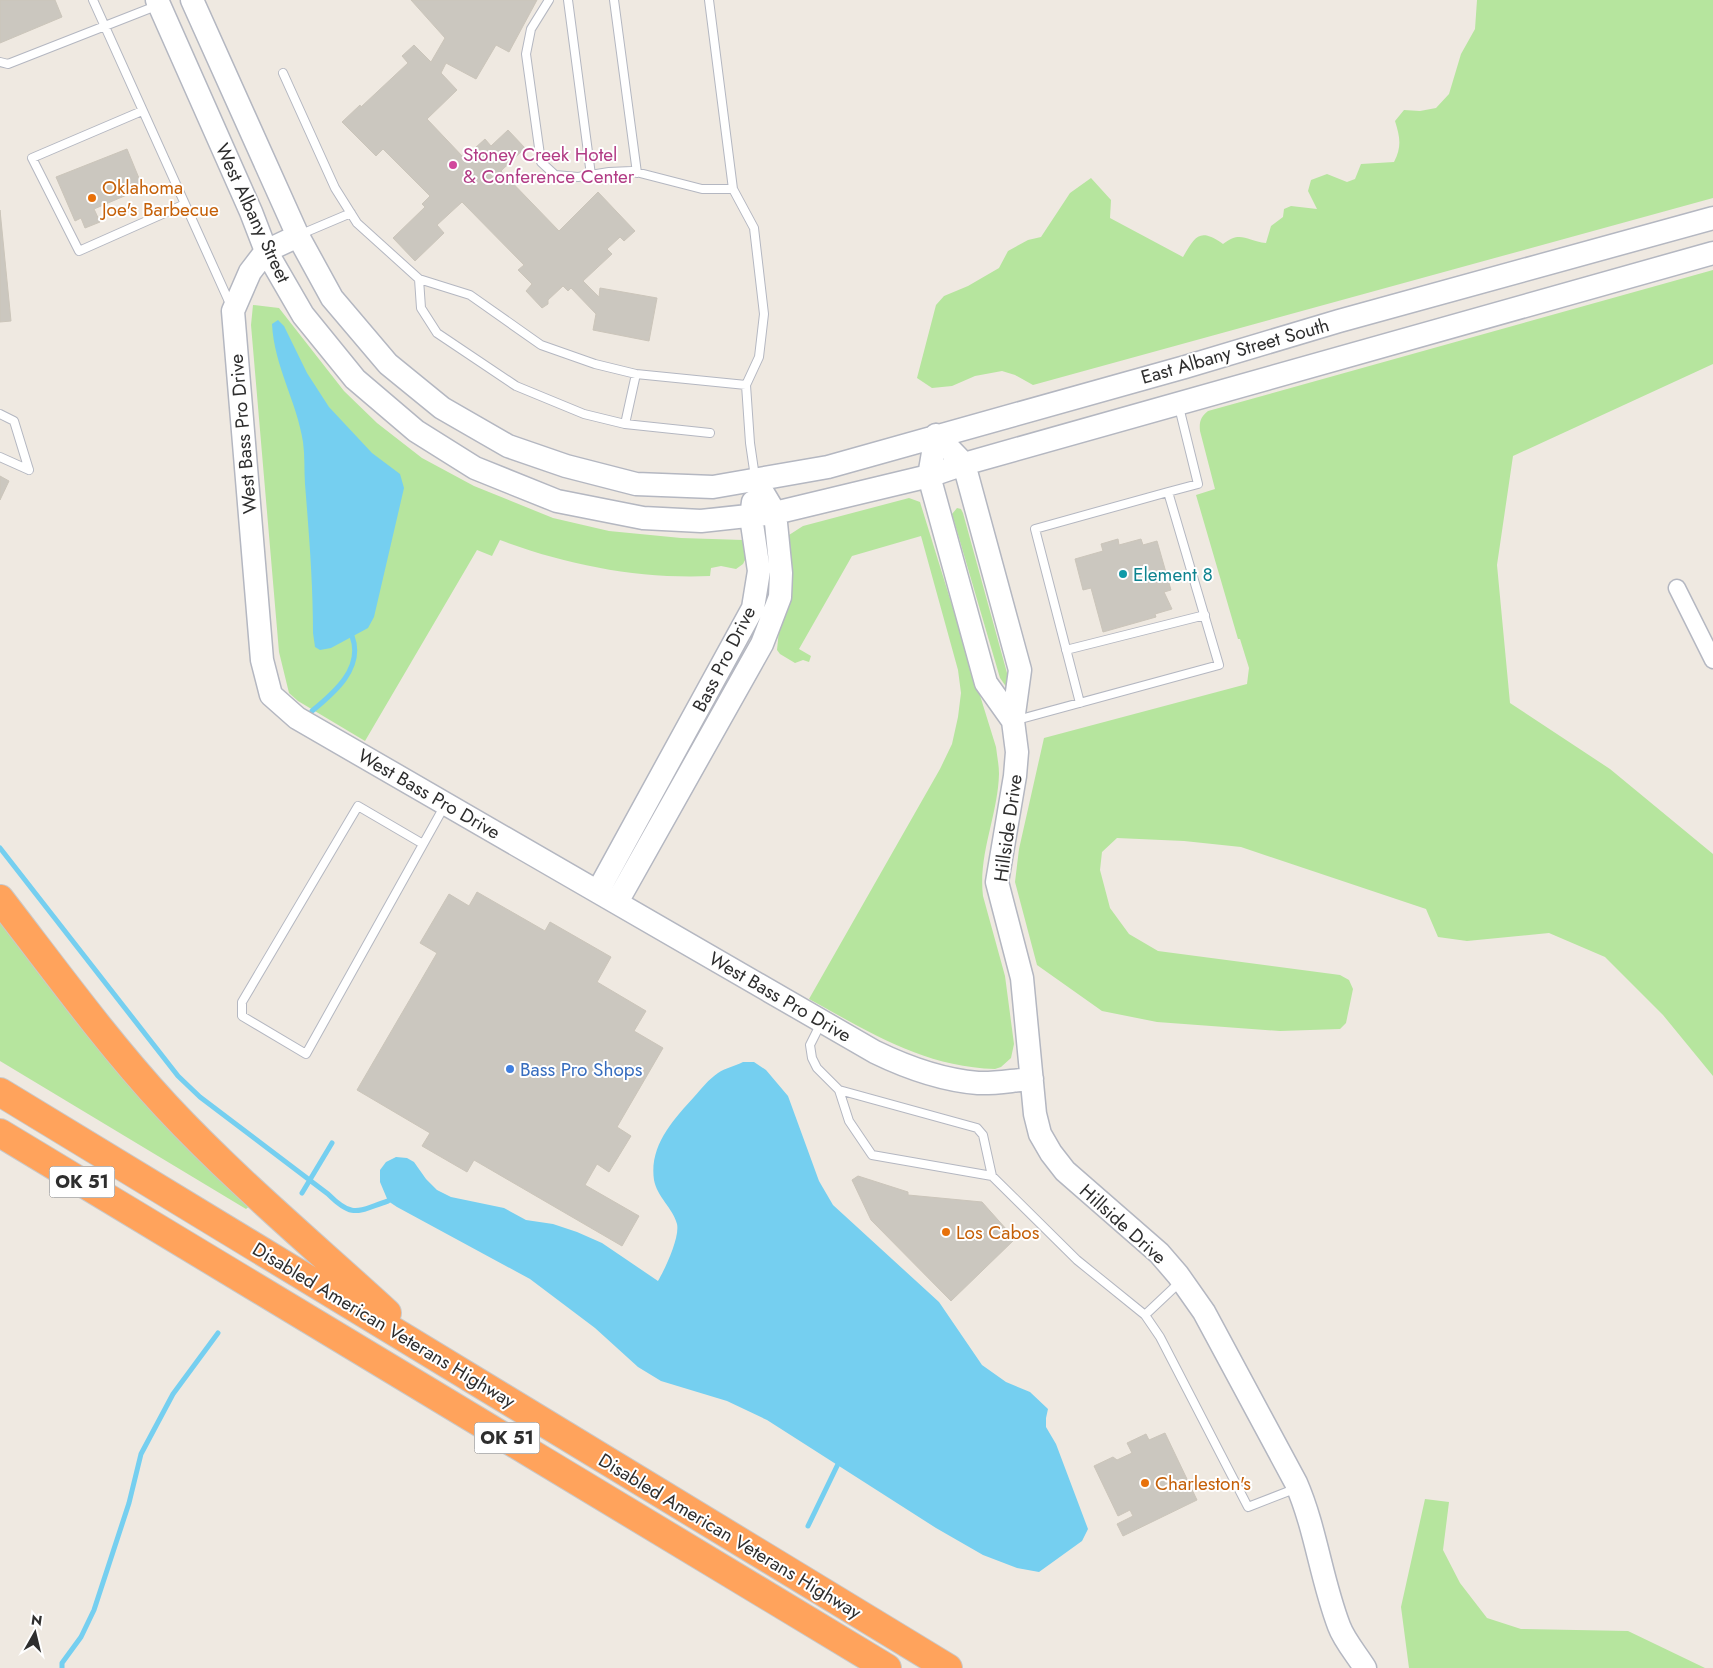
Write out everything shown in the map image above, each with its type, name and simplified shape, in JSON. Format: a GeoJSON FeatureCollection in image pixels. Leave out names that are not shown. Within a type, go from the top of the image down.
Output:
{"type":"FeatureCollection","features":[{"type":"Feature","properties":{"kind":"highway"},"geometry":{"type":"LineString","coordinates":[[0,899],[81,1005],[166,1105],[214,1153],[432,1355]]}},
{"type":"Feature","properties":{"kind":"highway","name":"Disabled American Veterans Highway"},"geometry":{"type":"LineString","coordinates":[[0,1092],[948,1668]]}},
{"type":"Feature","properties":{"kind":"highway","name":"Disabled American Veterans Highway"},"geometry":{"type":"LineString","coordinates":[[0,1133],[887,1668]]}},
{"type":"Feature","properties":{"kind":"highway"},"geometry":{"type":"LineString","coordinates":[[0,1141],[37,1155]]}},
{"type":"Feature","properties":{"kind":"street","name":"West Albany Street"},"geometry":{"type":"LineString","coordinates":[[192,0],[298,236],[332,298],[388,364],[442,408],[508,446],[566,466],[636,484],[713,487],[756,481]]}},
{"type":"Feature","properties":{"kind":"street","name":"West Albany Street"},"geometry":{"type":"LineString","coordinates":[[158,2],[252,212],[266,250],[303,315],[355,379],[416,432],[475,468],[557,501],[643,518],[701,520],[751,517],[775,513]]}},
{"type":"Feature","properties":{"kind":"street","name":"East Albany Street South"},"geometry":{"type":"LineString","coordinates":[[756,481],[828,466],[1185,367],[1339,321],[1713,218]]}},
{"type":"Feature","properties":{"kind":"street"},"geometry":{"type":"LineString","coordinates":[[266,250],[298,236]]}},
{"type":"Feature","properties":{"kind":"street","name":"West Bass Pro Drive"},"geometry":{"type":"LineString","coordinates":[[266,250],[250,272],[233,310],[262,660],[271,696],[298,718],[875,1052],[911,1069],[946,1078],[980,1083],[1032,1079]]}},
{"type":"Feature","properties":{"kind":"street","name":"East Albany Street South"},"geometry":{"type":"LineString","coordinates":[[775,513],[929,476],[964,464],[1713,253]]}},
{"type":"Feature","properties":{"kind":"street"},"geometry":{"type":"LineString","coordinates":[[936,435],[964,464],[1020,670],[1012,721]]}},
{"type":"Feature","properties":{"kind":"street","name":"Hillside Drive"},"geometry":{"type":"LineString","coordinates":[[936,435],[929,476],[986,683],[1012,721],[1017,752],[1016,776],[998,882],[1022,978],[1032,1079],[1040,1134],[1051,1153],[1081,1187],[1120,1218],[1159,1253],[1182,1280],[1204,1312],[1298,1488],[1308,1511],[1327,1590],[1340,1628],[1365,1668]]}},
{"type":"Feature","properties":{"kind":"street","name":"Bass Pro Drive"},"geometry":{"type":"LineString","coordinates":[[607,896],[762,644],[780,597],[781,573],[775,513],[756,481]]}},
{"type":"Feature","properties":{"kind":"street","name":"Bass Pro Drive"},"geometry":{"type":"LineString","coordinates":[[607,896],[753,608],[759,571],[751,517],[756,481]]}},
{"type":"Feature","properties":{"kind":"street"},"geometry":{"type":"LineString","coordinates":[[1678,588],[1713,660]]}},
{"type":"Feature","properties":{"kind":"lane"},"geometry":{"type":"LineString","coordinates":[[93,0],[233,310]]}},
{"type":"Feature","properties":{"kind":"lane"},"geometry":{"type":"LineString","coordinates":[[548,0],[531,29],[526,54],[541,162],[555,175],[578,177],[609,172],[637,173],[702,189],[733,189]]}},
{"type":"Feature","properties":{"kind":"lane"},"geometry":{"type":"LineString","coordinates":[[568,0],[591,175]]}},
{"type":"Feature","properties":{"kind":"lane"},"geometry":{"type":"LineString","coordinates":[[614,0],[637,173]]}},
{"type":"Feature","properties":{"kind":"lane"},"geometry":{"type":"LineString","coordinates":[[709,0],[733,189],[754,228],[764,314],[759,357],[746,385],[750,443],[756,481]]}},
{"type":"Feature","properties":{"kind":"lane"},"geometry":{"type":"LineString","coordinates":[[0,62],[8,64],[104,26],[158,2]]}},
{"type":"Feature","properties":{"kind":"lane"},"geometry":{"type":"LineString","coordinates":[[282,72],[335,188],[356,223],[419,279],[470,295],[541,345],[595,364],[636,374],[746,385]]}},
{"type":"Feature","properties":{"kind":"lane"},"geometry":{"type":"LineString","coordinates":[[142,111],[32,158],[79,251],[185,204]]}},
{"type":"Feature","properties":{"kind":"lane"},"geometry":{"type":"LineString","coordinates":[[298,236],[351,214]]}},
{"type":"Feature","properties":{"kind":"lane"},"geometry":{"type":"LineString","coordinates":[[419,279],[421,308],[437,333],[516,386],[584,414],[625,424],[710,433]]}},
{"type":"Feature","properties":{"kind":"lane"},"geometry":{"type":"LineString","coordinates":[[625,424],[636,374]]}},
{"type":"Feature","properties":{"kind":"lane"},"geometry":{"type":"LineString","coordinates":[[1080,703],[1036,529],[1198,484],[1178,404]]}},
{"type":"Feature","properties":{"kind":"lane"},"geometry":{"type":"LineString","coordinates":[[0,414],[14,421],[29,470],[0,457]]}},
{"type":"Feature","properties":{"kind":"lane"},"geometry":{"type":"LineString","coordinates":[[1012,721],[1219,665],[1168,492]]}},
{"type":"Feature","properties":{"kind":"lane"},"geometry":{"type":"LineString","coordinates":[[1066,650],[1204,615]]}},
{"type":"Feature","properties":{"kind":"lane"},"geometry":{"type":"LineString","coordinates":[[423,844],[358,806],[242,1002],[242,1016],[306,1054],[446,803]]}},
{"type":"Feature","properties":{"kind":"lane"},"geometry":{"type":"LineString","coordinates":[[822,1021],[810,1045],[812,1058],[817,1068],[839,1090],[849,1121],[872,1155],[992,1176]]}},
{"type":"Feature","properties":{"kind":"lane"},"geometry":{"type":"LineString","coordinates":[[839,1090],[977,1128],[983,1134],[992,1176],[1077,1260],[1145,1315],[1160,1337],[1248,1507],[1298,1488]]}},
{"type":"Feature","properties":{"kind":"lane"},"geometry":{"type":"LineString","coordinates":[[1145,1315],[1182,1280]]}},
{"type":"Feature","properties":{"kind":"green space"},"geometry":{"type":"Polygon","coordinates":[[[1477,0],[1713,0],[1713,198],[1033,385],[1015,375],[1002,371],[975,376],[952,386],[932,388],[917,378],[936,305],[944,296],[968,286],[999,268],[1008,251],[1028,240],[1041,237],[1070,193],[1091,178],[1111,200],[1110,218],[1183,257],[1191,244],[1203,235],[1223,244],[1239,237],[1266,243],[1271,226],[1283,217],[1284,209],[1291,206],[1317,209],[1308,191],[1311,180],[1327,174],[1347,182],[1355,179],[1361,164],[1394,162],[1399,142],[1395,121],[1404,110],[1420,111],[1436,108],[1449,94],[1461,54],[1475,29],[1477,0]]]}},
{"type":"Feature","properties":{"kind":"green space"},"geometry":{"type":"Polygon","coordinates":[[[1713,270],[1713,364],[1513,456],[1497,565],[1510,703],[1610,769],[1713,854],[1713,1076],[1663,1015],[1605,957],[1549,933],[1467,941],[1438,937],[1426,909],[1241,847],[1184,841],[1117,838],[1102,852],[1100,870],[1110,908],[1129,934],[1158,951],[1340,975],[1349,980],[1353,989],[1346,1023],[1340,1029],[1280,1031],[1157,1022],[1102,1011],[1037,965],[1015,882],[1019,849],[1044,738],[1247,684],[1249,668],[1240,639],[1238,639],[1196,495],[1215,489],[1200,431],[1202,417],[1208,411],[1713,270]]]}},
{"type":"Feature","properties":{"kind":"green space"},"geometry":{"type":"Polygon","coordinates":[[[253,305],[279,308],[344,391],[377,423],[422,458],[474,486],[553,518],[609,531],[681,538],[743,540],[748,554],[743,564],[736,569],[721,566],[711,568],[710,576],[656,575],[630,573],[577,563],[551,557],[500,540],[492,556],[477,550],[365,741],[298,701],[289,693],[279,652],[251,325],[253,305]]]}},
{"type":"Feature","properties":{"kind":"green space"},"geometry":{"type":"Polygon","coordinates":[[[909,498],[920,502],[996,747],[999,771],[998,789],[983,865],[982,880],[983,896],[1005,976],[1014,1044],[1011,1058],[1001,1067],[995,1069],[969,1067],[921,1055],[853,1024],[809,999],[940,769],[952,744],[961,693],[958,670],[921,536],[852,556],[799,649],[811,656],[809,662],[803,660],[795,663],[780,654],[777,650],[779,630],[789,601],[789,535],[803,526],[909,498]]]}},
{"type":"Feature","properties":{"kind":"green space"},"geometry":{"type":"Polygon","coordinates":[[[957,508],[961,509],[963,513],[1007,673],[1009,681],[1007,688],[1000,678],[952,514],[957,508]]]}},
{"type":"Feature","properties":{"kind":"green space"},"geometry":{"type":"Polygon","coordinates":[[[0,920],[252,1204],[246,1209],[0,1061],[0,920]]]}},
{"type":"Feature","properties":{"kind":"green space"},"geometry":{"type":"Polygon","coordinates":[[[1425,1499],[1449,1502],[1443,1550],[1460,1583],[1487,1618],[1521,1629],[1628,1631],[1705,1668],[1409,1668],[1401,1607],[1425,1499]]]}},
{"type":"Feature","properties":{"kind":"water"},"geometry":{"type":"Polygon","coordinates":[[[278,320],[284,326],[307,373],[329,407],[372,453],[400,474],[404,488],[374,617],[368,628],[331,648],[320,650],[315,647],[313,633],[312,577],[303,442],[296,413],[277,355],[272,324],[278,320]]]}},
{"type":"Feature","properties":{"kind":"water"},"geometry":{"type":"Polygon","coordinates":[[[743,1062],[754,1062],[766,1070],[788,1096],[819,1181],[833,1205],[939,1302],[982,1365],[1006,1382],[1030,1392],[1048,1409],[1046,1427],[1056,1444],[1088,1529],[1082,1541],[1039,1572],[1017,1568],[983,1555],[936,1528],[767,1420],[727,1401],[661,1381],[638,1367],[595,1328],[530,1279],[388,1201],[380,1182],[380,1170],[386,1162],[396,1157],[407,1158],[414,1162],[426,1179],[437,1190],[451,1197],[504,1208],[526,1220],[553,1224],[577,1232],[602,1243],[658,1281],[671,1253],[677,1230],[675,1218],[658,1192],[654,1180],[653,1168],[659,1145],[671,1124],[708,1081],[721,1071],[743,1062]]]}},
{"type":"Feature","properties":{"kind":"building"},"geometry":{"type":"Polygon","coordinates":[[[0,0],[55,0],[62,17],[0,43],[0,0]]]}},
{"type":"Feature","properties":{"kind":"building","name":"Stoney Creek Hotel & Conference Center"},"geometry":{"type":"Polygon","coordinates":[[[411,0],[537,0],[509,52],[496,45],[476,79],[446,63],[441,73],[457,90],[427,119],[464,158],[485,139],[491,146],[508,130],[525,148],[501,171],[559,231],[598,192],[635,231],[624,241],[620,237],[607,249],[612,254],[583,281],[599,297],[600,288],[657,298],[649,341],[593,330],[596,314],[571,288],[568,291],[563,286],[548,300],[548,304],[542,308],[526,291],[532,284],[518,270],[524,265],[462,202],[437,225],[444,233],[415,261],[393,238],[425,207],[422,204],[430,196],[383,149],[376,156],[342,122],[408,63],[402,56],[414,45],[431,62],[445,38],[411,0]]]}},
{"type":"Feature","properties":{"kind":"building","name":"Oklahoma Joe's Barbecue"},"geometry":{"type":"Polygon","coordinates":[[[127,149],[143,188],[94,209],[100,222],[85,228],[81,218],[75,221],[56,177],[127,149]]]}},
{"type":"Feature","properties":{"kind":"building"},"geometry":{"type":"Polygon","coordinates":[[[0,210],[11,321],[0,322],[0,210]]]}},
{"type":"Feature","properties":{"kind":"building"},"geometry":{"type":"Polygon","coordinates":[[[0,476],[9,481],[0,500],[0,476]]]}},
{"type":"Feature","properties":{"kind":"building","name":"Element 8"},"geometry":{"type":"Polygon","coordinates":[[[1118,539],[1119,545],[1141,539],[1143,545],[1157,541],[1171,590],[1164,592],[1172,609],[1155,614],[1156,617],[1103,632],[1091,588],[1083,590],[1075,559],[1103,551],[1101,544],[1118,539]]]}},
{"type":"Feature","properties":{"kind":"building","name":"Bass Pro Shops"},"geometry":{"type":"Polygon","coordinates":[[[477,892],[545,931],[550,922],[611,957],[597,982],[646,1011],[634,1031],[663,1048],[617,1127],[631,1136],[609,1172],[597,1164],[585,1185],[639,1216],[622,1246],[474,1160],[467,1172],[422,1146],[430,1133],[357,1090],[437,953],[420,943],[449,894],[469,906],[477,892]]]}},
{"type":"Feature","properties":{"kind":"building","name":"Los Cabos"},"geometry":{"type":"Polygon","coordinates":[[[858,1176],[908,1192],[908,1195],[982,1202],[1015,1239],[951,1301],[871,1220],[852,1180],[858,1176]]]}},
{"type":"Feature","properties":{"kind":"building","name":"Charleston's"},"geometry":{"type":"Polygon","coordinates":[[[1165,1433],[1197,1500],[1123,1536],[1117,1524],[1133,1516],[1130,1510],[1118,1516],[1094,1466],[1113,1457],[1117,1460],[1132,1453],[1127,1443],[1146,1434],[1149,1440],[1165,1433]]]}},
{"type":"Feature","properties":{"kind":"waterway"},"geometry":{"type":"LineString","coordinates":[[312,711],[345,679],[354,659],[355,648],[352,636]]}},
{"type":"Feature","properties":{"kind":"waterway"},"geometry":{"type":"LineString","coordinates":[[0,848],[178,1076],[200,1097],[344,1207],[356,1211],[388,1201]]}},
{"type":"Feature","properties":{"kind":"waterway"},"geometry":{"type":"LineString","coordinates":[[302,1193],[332,1143]]}},
{"type":"Feature","properties":{"kind":"waterway"},"geometry":{"type":"LineString","coordinates":[[62,1668],[62,1663],[81,1637],[94,1610],[129,1503],[141,1454],[173,1394],[218,1333]]}},
{"type":"Feature","properties":{"kind":"waterway"},"geometry":{"type":"LineString","coordinates":[[808,1526],[838,1464]]}},
{"type":"Feature","properties":{"kind":"place","name":"Stoney Creek Hotel & Conference Center"},"geometry":{"type":"Point","coordinates":[453,165]}},
{"type":"Feature","properties":{"kind":"place","name":"Oklahoma Joe's Barbecue"},"geometry":{"type":"Point","coordinates":[92,198]}},
{"type":"Feature","properties":{"kind":"place","name":"Element 8"},"geometry":{"type":"Point","coordinates":[1123,574]}},
{"type":"Feature","properties":{"kind":"place","name":"Bass Pro Shops"},"geometry":{"type":"Point","coordinates":[510,1069]}},
{"type":"Feature","properties":{"kind":"place","name":"Los Cabos"},"geometry":{"type":"Point","coordinates":[946,1232]}},
{"type":"Feature","properties":{"kind":"place","name":"Charleston's"},"geometry":{"type":"Point","coordinates":[1145,1483]}}]}
